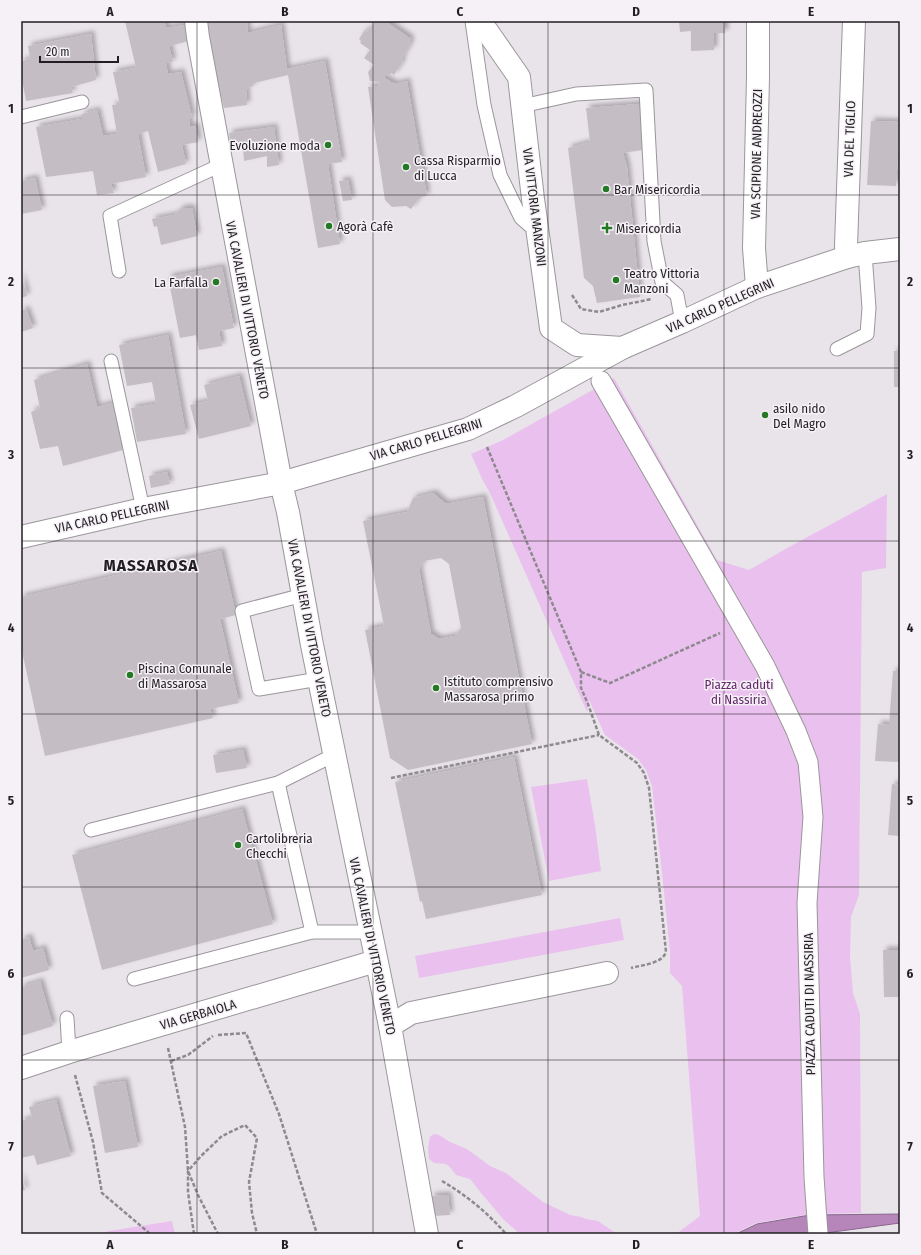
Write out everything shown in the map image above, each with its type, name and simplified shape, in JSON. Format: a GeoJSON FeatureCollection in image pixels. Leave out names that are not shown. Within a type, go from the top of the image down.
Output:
{"type":"FeatureCollection","features":[{"type":"Feature","properties":{"kind":"street","name":"VIA CAVALIERI DI VITTORIO VENETO"},"geometry":{"type":"LineString","coordinates":[[196,21],[221,166],[281,482],[334,755],[390,1026],[427,1234]]}},
{"type":"Feature","properties":{"kind":"street","name":"VIA VITTORIA MANZONI"},"geometry":{"type":"LineString","coordinates":[[480,21],[519,76],[551,328],[577,345],[622,348]]}},
{"type":"Feature","properties":{"kind":"street","name":"VIA SCIPIONE ANDREOZZI"},"geometry":{"type":"LineString","coordinates":[[757,287],[754,248],[758,21]]}},
{"type":"Feature","properties":{"kind":"street","name":"VIA DEL TIGLIO"},"geometry":{"type":"LineString","coordinates":[[854,21],[846,246],[856,255]]}},
{"type":"Feature","properties":{"kind":"street","name":"VIA CARLO PELLEGRINI"},"geometry":{"type":"LineString","coordinates":[[21,537],[143,509],[281,482],[468,429],[516,406],[622,348],[757,287],[856,255],[900,249]]}},
{"type":"Feature","properties":{"kind":"street","name":"PIAZZA CADUTI DI NASSIRIA"},"geometry":{"type":"LineString","coordinates":[[601,381],[768,672],[796,731],[808,762],[813,817],[806,903],[814,1177],[818,1234]]}},
{"type":"Feature","properties":{"kind":"street","name":"VIA GERBAIOLA"},"geometry":{"type":"LineString","coordinates":[[21,1068],[69,1052],[376,961]]}},
{"type":"Feature","properties":{"kind":"street"},"geometry":{"type":"LineString","coordinates":[[390,1026],[411,1013],[607,973]]}},
{"type":"Feature","properties":{"kind":"lane"},"geometry":{"type":"LineString","coordinates":[[472,21],[484,106],[500,175],[521,218],[538,233]]}},
{"type":"Feature","properties":{"kind":"lane"},"geometry":{"type":"LineString","coordinates":[[522,106],[576,94],[646,90],[654,241],[662,282],[677,295],[682,322]]}},
{"type":"Feature","properties":{"kind":"lane"},"geometry":{"type":"LineString","coordinates":[[21,117],[82,102]]}},
{"type":"Feature","properties":{"kind":"lane"},"geometry":{"type":"LineString","coordinates":[[119,271],[110,216],[221,166]]}},
{"type":"Feature","properties":{"kind":"lane"},"geometry":{"type":"LineString","coordinates":[[837,349],[867,334],[869,308],[856,255]]}},
{"type":"Feature","properties":{"kind":"lane"},"geometry":{"type":"LineString","coordinates":[[111,362],[143,509]]}},
{"type":"Feature","properties":{"kind":"lane"},"geometry":{"type":"LineString","coordinates":[[303,594],[242,611],[259,689],[319,679]]}},
{"type":"Feature","properties":{"kind":"lane"},"geometry":{"type":"LineString","coordinates":[[91,830],[278,783],[334,755]]}},
{"type":"Feature","properties":{"kind":"lane"},"geometry":{"type":"LineString","coordinates":[[278,783],[312,932]]}},
{"type":"Feature","properties":{"kind":"lane"},"geometry":{"type":"LineString","coordinates":[[134,979],[312,932],[370,932]]}},
{"type":"Feature","properties":{"kind":"lane"},"geometry":{"type":"LineString","coordinates":[[67,1018],[69,1052]]}},
{"type":"Feature","properties":{"kind":"path"},"geometry":{"type":"LineString","coordinates":[[570,293],[581,309],[599,312],[642,301]]}},
{"type":"Feature","properties":{"kind":"path"},"geometry":{"type":"LineString","coordinates":[[485,442],[581,672],[581,688],[599,735],[637,763],[644,773],[648,788],[666,952],[662,958],[657,961],[607,973]]}},
{"type":"Feature","properties":{"kind":"path"},"geometry":{"type":"LineString","coordinates":[[581,672],[610,683],[740,624]]}},
{"type":"Feature","properties":{"kind":"path"},"geometry":{"type":"LineString","coordinates":[[391,778],[599,735]]}},
{"type":"Feature","properties":{"kind":"path"},"geometry":{"type":"LineString","coordinates":[[194,1234],[188,1192],[185,1127],[170,1060],[188,1055],[215,1035],[246,1033],[279,1114],[318,1234]]}},
{"type":"Feature","properties":{"kind":"path"},"geometry":{"type":"LineString","coordinates":[[69,1052],[93,1142],[102,1193],[149,1234]]}},
{"type":"Feature","properties":{"kind":"path"},"geometry":{"type":"LineString","coordinates":[[188,1171],[222,1136],[245,1125],[256,1138],[249,1182],[252,1212],[258,1234]]}},
{"type":"Feature","properties":{"kind":"path"},"geometry":{"type":"LineString","coordinates":[[188,1171],[198,1195],[218,1234]]}},
{"type":"Feature","properties":{"kind":"path"},"geometry":{"type":"LineString","coordinates":[[417,1176],[430,1174],[460,1191],[495,1221],[506,1234]]}},
{"type":"Feature","properties":{"kind":"green space","name":"Piazza caduti di Nassiria"},"geometry":{"type":"Polygon","coordinates":[[[614,378],[717,560],[749,570],[887,494],[886,568],[862,572],[859,895],[851,917],[850,957],[853,993],[860,1014],[861,1213],[810,1214],[756,1223],[734,1234],[676,1234],[700,1216],[682,986],[670,973],[670,952],[652,786],[646,770],[638,759],[605,735],[589,700],[587,712],[489,491],[471,454],[503,440],[614,378]]]}},
{"type":"Feature","properties":{"kind":"green space"},"geometry":{"type":"Polygon","coordinates":[[[587,779],[601,871],[549,881],[531,787],[587,779]]]}},
{"type":"Feature","properties":{"kind":"green space"},"geometry":{"type":"Polygon","coordinates":[[[620,918],[624,940],[419,978],[415,956],[620,918]]]}},
{"type":"Feature","properties":{"kind":"green space"},"geometry":{"type":"Polygon","coordinates":[[[434,1134],[467,1149],[490,1166],[506,1173],[543,1202],[570,1215],[598,1221],[617,1234],[520,1234],[503,1219],[470,1179],[456,1175],[449,1166],[434,1163],[429,1159],[428,1148],[430,1137],[434,1134]]]}},
{"type":"Feature","properties":{"kind":"green space"},"geometry":{"type":"Polygon","coordinates":[[[172,1221],[175,1234],[100,1234],[109,1231],[172,1221]]]}},
{"type":"Feature","properties":{"kind":"shaded area"},"geometry":{"type":"Polygon","coordinates":[[[900,1214],[900,1223],[818,1234],[736,1234],[757,1224],[810,1215],[900,1214]]]}},
{"type":"Feature","properties":{"kind":"building"},"geometry":{"type":"Polygon","coordinates":[[[125,21],[164,21],[166,28],[185,25],[189,41],[169,46],[173,62],[166,63],[168,74],[181,72],[192,117],[189,118],[190,126],[196,127],[198,142],[182,145],[186,164],[158,172],[148,131],[138,134],[146,177],[111,184],[114,193],[97,195],[93,171],[46,177],[36,127],[82,119],[82,114],[97,110],[103,136],[117,134],[112,105],[120,105],[113,72],[136,68],[125,21]]]}},
{"type":"Feature","properties":{"kind":"building"},"geometry":{"type":"Polygon","coordinates":[[[205,21],[247,21],[248,33],[281,25],[287,69],[325,61],[342,162],[328,164],[340,244],[318,248],[288,75],[254,83],[253,86],[246,89],[247,105],[224,108],[218,83],[215,83],[205,21]]]}},
{"type":"Feature","properties":{"kind":"building"},"geometry":{"type":"Polygon","coordinates":[[[375,21],[385,21],[411,39],[409,42],[411,43],[401,60],[403,61],[394,75],[391,73],[389,76],[386,74],[384,78],[395,84],[407,81],[427,196],[420,197],[411,209],[406,206],[392,207],[385,200],[368,87],[378,86],[380,82],[370,81],[368,72],[374,65],[364,58],[370,50],[360,43],[361,41],[359,39],[365,30],[367,32],[375,21]]]}},
{"type":"Feature","properties":{"kind":"building"},"geometry":{"type":"Polygon","coordinates":[[[679,21],[725,21],[725,33],[714,33],[714,50],[691,51],[691,31],[680,32],[679,21]]]}},
{"type":"Feature","properties":{"kind":"building"},"geometry":{"type":"Polygon","coordinates":[[[91,34],[96,80],[71,87],[73,93],[26,101],[21,74],[21,62],[30,58],[28,46],[91,34]]]}},
{"type":"Feature","properties":{"kind":"building"},"geometry":{"type":"Polygon","coordinates":[[[640,104],[642,150],[623,153],[627,167],[640,297],[597,303],[593,286],[584,278],[568,148],[590,142],[586,108],[640,104]]]}},
{"type":"Feature","properties":{"kind":"building"},"geometry":{"type":"Polygon","coordinates":[[[871,121],[900,122],[896,186],[867,185],[871,121]]]}},
{"type":"Feature","properties":{"kind":"building"},"geometry":{"type":"Polygon","coordinates":[[[274,127],[279,165],[267,167],[267,156],[244,161],[243,148],[231,147],[229,133],[274,127]]]}},
{"type":"Feature","properties":{"kind":"building"},"geometry":{"type":"Polygon","coordinates":[[[35,178],[42,210],[21,214],[21,181],[35,178]]]}},
{"type":"Feature","properties":{"kind":"building"},"geometry":{"type":"Polygon","coordinates":[[[348,180],[352,200],[343,201],[339,181],[348,180]]]}},
{"type":"Feature","properties":{"kind":"building"},"geometry":{"type":"Polygon","coordinates":[[[182,208],[192,208],[197,236],[161,245],[157,226],[154,227],[152,219],[174,215],[182,208]]]}},
{"type":"Feature","properties":{"kind":"building"},"geometry":{"type":"Polygon","coordinates":[[[222,267],[234,328],[219,331],[222,346],[199,350],[196,335],[180,338],[168,277],[222,267]]]}},
{"type":"Feature","properties":{"kind":"building"},"geometry":{"type":"Polygon","coordinates":[[[21,275],[27,296],[21,298],[21,275]]]}},
{"type":"Feature","properties":{"kind":"building"},"geometry":{"type":"Polygon","coordinates":[[[26,309],[33,328],[21,332],[21,311],[26,309]]]}},
{"type":"Feature","properties":{"kind":"building"},"geometry":{"type":"Polygon","coordinates":[[[168,335],[186,434],[137,442],[131,408],[156,404],[152,382],[127,386],[119,345],[168,335]]]}},
{"type":"Feature","properties":{"kind":"building"},"geometry":{"type":"Polygon","coordinates":[[[894,351],[900,351],[900,387],[894,387],[894,351]]]}},
{"type":"Feature","properties":{"kind":"building"},"geometry":{"type":"Polygon","coordinates":[[[87,364],[97,407],[113,403],[123,450],[63,466],[58,446],[40,449],[31,412],[40,408],[34,380],[87,364]]]}},
{"type":"Feature","properties":{"kind":"building"},"geometry":{"type":"Polygon","coordinates":[[[239,376],[251,426],[199,439],[190,405],[208,401],[204,385],[239,376]]]}},
{"type":"Feature","properties":{"kind":"building"},"geometry":{"type":"Polygon","coordinates":[[[167,472],[170,484],[151,488],[149,476],[167,472]]]}},
{"type":"Feature","properties":{"kind":"building"},"geometry":{"type":"Polygon","coordinates":[[[433,493],[446,504],[483,497],[532,744],[408,770],[390,758],[365,630],[384,626],[363,521],[407,512],[413,498],[433,493]],[[441,558],[424,561],[419,569],[431,634],[439,639],[455,636],[461,628],[449,564],[441,558]]]}},
{"type":"Feature","properties":{"kind":"building","name":"Piscina Comunale di Massarosa"},"geometry":{"type":"Polygon","coordinates":[[[221,551],[236,615],[220,619],[239,703],[210,709],[213,718],[45,756],[21,647],[21,597],[221,551]]]}},
{"type":"Feature","properties":{"kind":"building"},"geometry":{"type":"Polygon","coordinates":[[[893,671],[900,671],[900,762],[875,761],[878,724],[889,725],[893,671]]]}},
{"type":"Feature","properties":{"kind":"building"},"geometry":{"type":"Polygon","coordinates":[[[243,750],[247,768],[216,773],[213,755],[243,750]]]}},
{"type":"Feature","properties":{"kind":"building"},"geometry":{"type":"Polygon","coordinates":[[[514,757],[542,895],[426,919],[422,901],[420,902],[395,782],[514,757]]]}},
{"type":"Feature","properties":{"kind":"building"},"geometry":{"type":"Polygon","coordinates":[[[892,784],[900,785],[900,836],[888,835],[892,784]]]}},
{"type":"Feature","properties":{"kind":"building"},"geometry":{"type":"Polygon","coordinates":[[[242,809],[273,924],[102,970],[72,855],[242,809]]]}},
{"type":"Feature","properties":{"kind":"building"},"geometry":{"type":"Polygon","coordinates":[[[29,937],[33,951],[43,948],[49,970],[21,978],[21,940],[29,937]]]}},
{"type":"Feature","properties":{"kind":"building"},"geometry":{"type":"Polygon","coordinates":[[[883,950],[900,950],[900,997],[884,997],[883,950]]]}},
{"type":"Feature","properties":{"kind":"building"},"geometry":{"type":"Polygon","coordinates":[[[40,981],[53,1026],[21,1036],[21,987],[40,981]]]}},
{"type":"Feature","properties":{"kind":"building"},"geometry":{"type":"Polygon","coordinates":[[[125,1081],[138,1147],[105,1153],[93,1086],[125,1081]]]}},
{"type":"Feature","properties":{"kind":"building"},"geometry":{"type":"Polygon","coordinates":[[[56,1100],[71,1156],[37,1165],[34,1155],[21,1158],[21,1121],[32,1118],[29,1107],[56,1100]]]}},
{"type":"Feature","properties":{"kind":"building"},"geometry":{"type":"Polygon","coordinates":[[[21,1175],[25,1190],[21,1191],[21,1175]]]}},
{"type":"Feature","properties":{"kind":"building"},"geometry":{"type":"Polygon","coordinates":[[[448,1195],[450,1215],[433,1216],[431,1196],[448,1195]]]}},
{"type":"Feature","properties":{"kind":"place","name":"Evoluzione moda"},"geometry":{"type":"Point","coordinates":[328,145]}},
{"type":"Feature","properties":{"kind":"place","name":"Cassa Risparmio di Lucca"},"geometry":{"type":"Point","coordinates":[406,167]}},
{"type":"Feature","properties":{"kind":"place","name":"Bar Misericordia"},"geometry":{"type":"Point","coordinates":[606,189]}},
{"type":"Feature","properties":{"kind":"place","name":"Agorà Cafè"},"geometry":{"type":"Point","coordinates":[329,226]}},
{"type":"Feature","properties":{"kind":"place","name":"Misericordia"},"geometry":{"type":"Point","coordinates":[607,228]}},
{"type":"Feature","properties":{"kind":"place","name":"Teatro Vittoria Manzoni"},"geometry":{"type":"Point","coordinates":[616,280]}},
{"type":"Feature","properties":{"kind":"place","name":"La Farfalla"},"geometry":{"type":"Point","coordinates":[216,282]}},
{"type":"Feature","properties":{"kind":"place","name":"asilo nido Del Magro"},"geometry":{"type":"Point","coordinates":[765,415]}},
{"type":"Feature","properties":{"kind":"place","name":"Piscina Comunale di Massarosa"},"geometry":{"type":"Point","coordinates":[130,675]}},
{"type":"Feature","properties":{"kind":"place","name":"Istituto comprensivo Massarosa primo"},"geometry":{"type":"Point","coordinates":[436,688]}},
{"type":"Feature","properties":{"kind":"place","name":"Cartolibreria Checchi"},"geometry":{"type":"Point","coordinates":[238,845]}},
{"type":"Feature","properties":{"kind":"district","name":"MASSAROSA"},"geometry":{"type":"Point","coordinates":[151,565]}}]}
